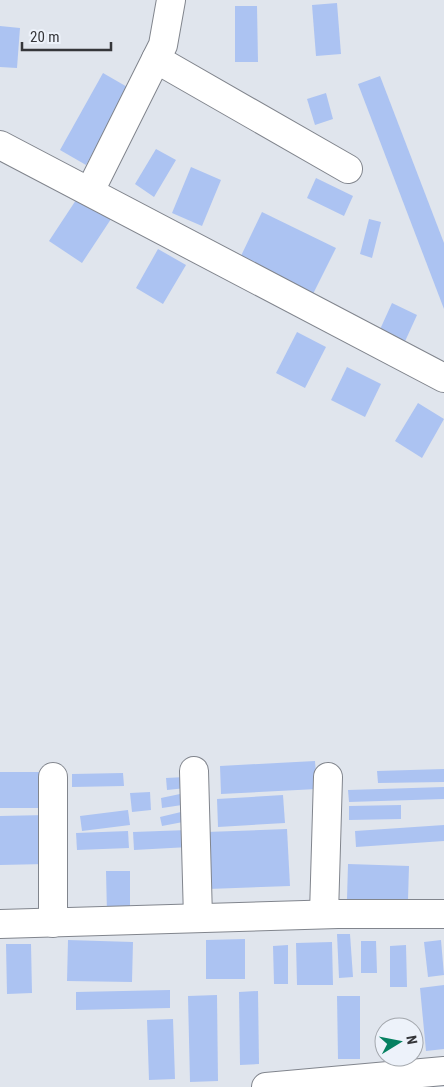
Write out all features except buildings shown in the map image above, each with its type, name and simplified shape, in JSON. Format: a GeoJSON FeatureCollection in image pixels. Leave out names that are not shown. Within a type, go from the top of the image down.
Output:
{"type":"FeatureCollection","features":[{"type":"Feature","properties":{"kind":"street"},"geometry":{"type":"LineString","coordinates":[[90,191],[163,45],[171,0]]}},
{"type":"Feature","properties":{"kind":"street"},"geometry":{"type":"LineString","coordinates":[[156,58],[348,169]]}},
{"type":"Feature","properties":{"kind":"street"},"geometry":{"type":"LineString","coordinates":[[0,145],[444,378]]}},
{"type":"Feature","properties":{"kind":"street"},"geometry":{"type":"LineString","coordinates":[[194,771],[198,918]]}},
{"type":"Feature","properties":{"kind":"street"},"geometry":{"type":"LineString","coordinates":[[52,923],[53,777]]}},
{"type":"Feature","properties":{"kind":"street"},"geometry":{"type":"LineString","coordinates":[[324,914],[328,777]]}},
{"type":"Feature","properties":{"kind":"street"},"geometry":{"type":"LineString","coordinates":[[0,924],[324,914],[444,914]]}},
{"type":"Feature","properties":{"kind":"street"},"geometry":{"type":"LineString","coordinates":[[266,1087],[444,1071]]}}]}
